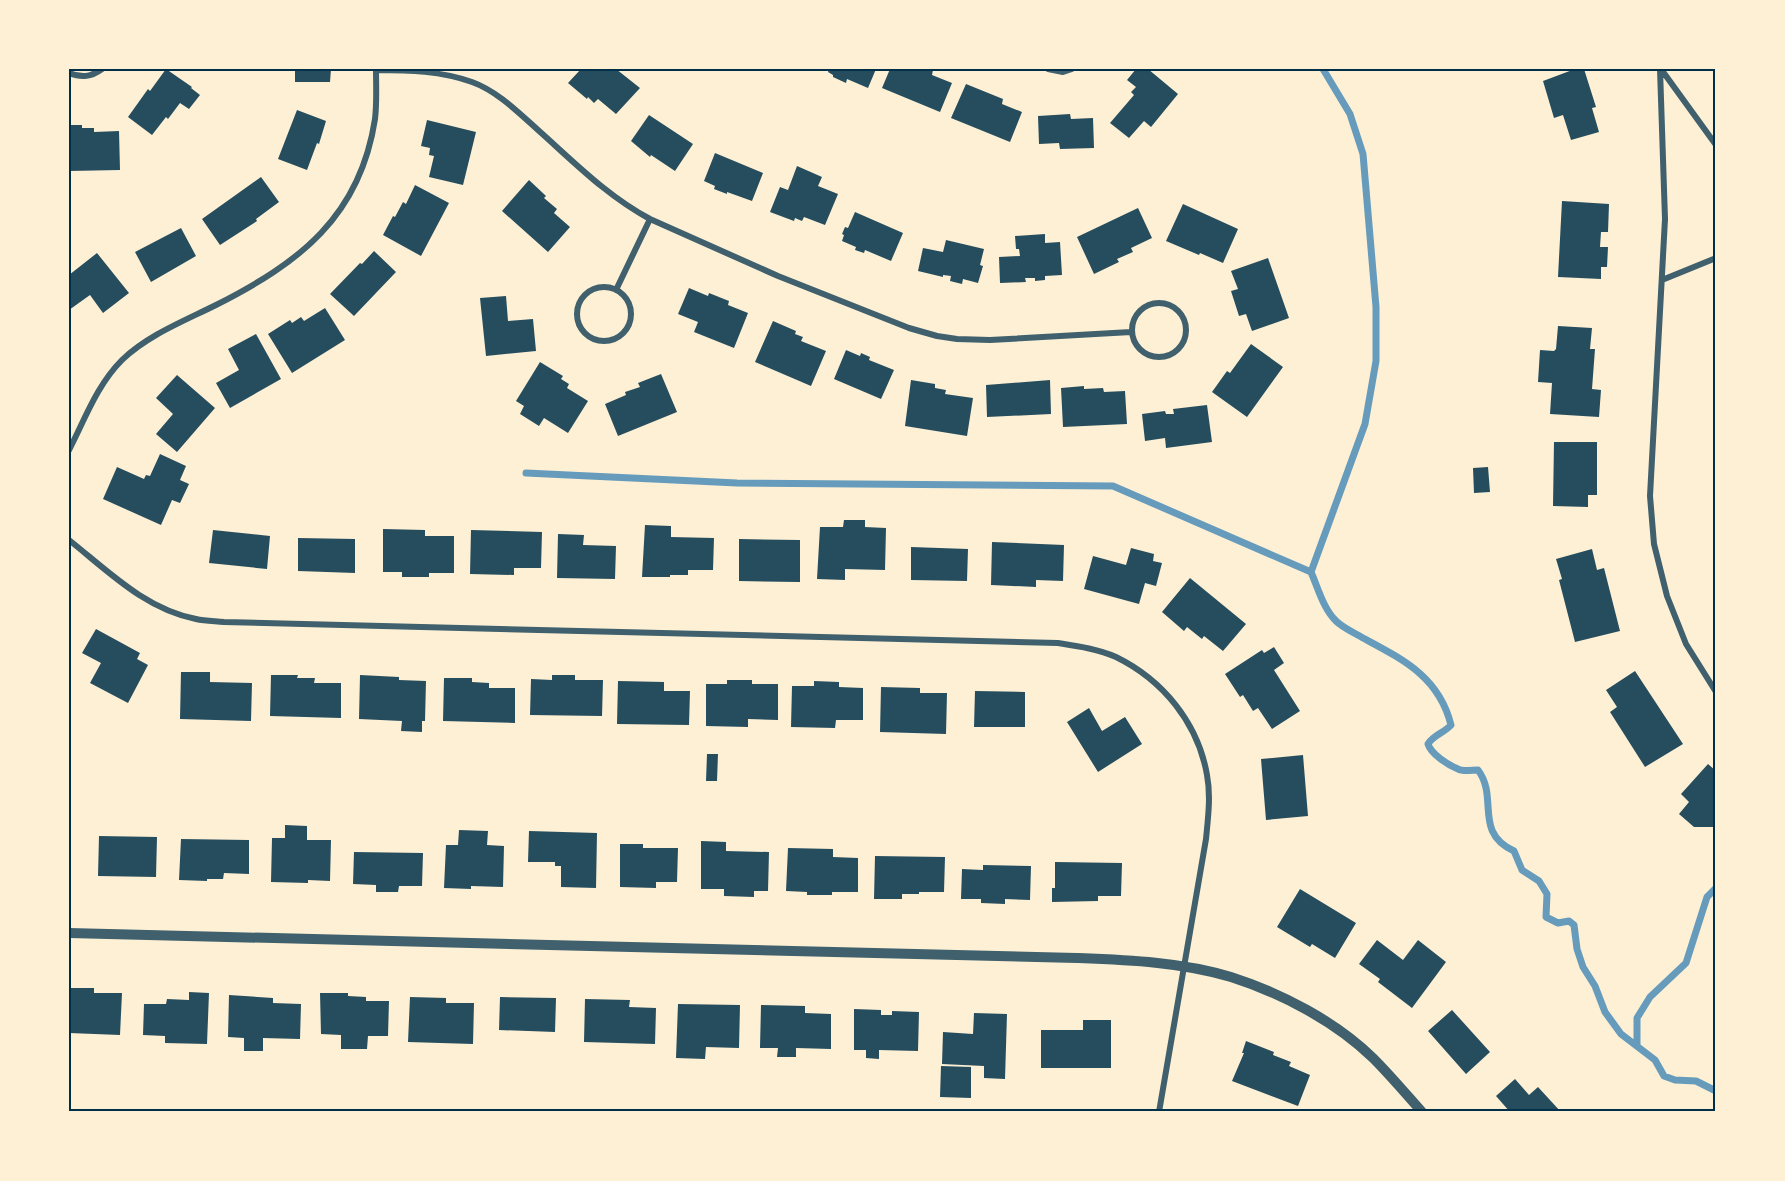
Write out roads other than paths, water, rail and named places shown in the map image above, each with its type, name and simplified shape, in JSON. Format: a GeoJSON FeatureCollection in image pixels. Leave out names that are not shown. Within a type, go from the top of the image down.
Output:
{"type":"FeatureCollection","features":[{"type":"Feature","properties":{"kind":"street"},"geometry":{"type":"LineString","coordinates":[[69,73],[86,77],[102,69]]}},
{"type":"Feature","properties":{"kind":"street"},"geometry":{"type":"LineString","coordinates":[[69,450],[101,386],[122,361],[147,340],[237,294],[274,272],[298,256],[324,231],[345,204],[359,176],[370,145],[375,117],[376,69],[416,70],[450,75],[474,82],[518,112],[609,194],[650,219],[778,276],[909,328],[957,339],[990,340],[1131,332]]}},
{"type":"Feature","properties":{"kind":"street"},"geometry":{"type":"LineString","coordinates":[[1048,69],[1063,72],[1072,69]]}},
{"type":"Feature","properties":{"kind":"street"},"geometry":{"type":"LineString","coordinates":[[1661,69],[1716,145]]}},
{"type":"Feature","properties":{"kind":"street"},"geometry":{"type":"LineString","coordinates":[[1661,69],[1665,219],[1650,496],[1654,544],[1667,596],[1686,645],[1716,692]]}},
{"type":"Feature","properties":{"kind":"street"},"geometry":{"type":"LineString","coordinates":[[616,290],[650,219]]}},
{"type":"Feature","properties":{"kind":"street"},"geometry":{"type":"LineString","coordinates":[[1662,280],[1716,258]]}},
{"type":"Feature","properties":{"kind":"street"},"geometry":{"type":"LineString","coordinates":[[605,287],[616,290],[628,300],[631,309],[629,327],[616,339],[598,341],[590,338],[584,332],[577,316],[582,299],[596,288],[605,287]]}},
{"type":"Feature","properties":{"kind":"street"},"geometry":{"type":"LineString","coordinates":[[1160,302],[1177,309],[1185,325],[1186,334],[1183,343],[1170,355],[1162,357],[1145,354],[1133,340],[1131,332],[1136,314],[1151,304],[1160,302]]}},
{"type":"Feature","properties":{"kind":"street"},"geometry":{"type":"LineString","coordinates":[[69,540],[133,592],[165,609],[195,619],[224,622],[1058,643],[1091,649],[1114,657],[1139,670],[1155,683],[1180,710],[1201,751],[1208,777],[1209,806],[1206,839],[1159,1112]]}},
{"type":"Feature","properties":{"kind":"street"},"geometry":{"type":"LineString","coordinates":[[69,933],[1077,958],[1184,966],[1230,977],[1306,1010],[1338,1030],[1371,1057],[1422,1112]]}},
{"type":"Feature","properties":{"kind":"waterway"},"geometry":{"type":"LineString","coordinates":[[1311,572],[1365,424],[1376,361],[1376,307],[1363,154],[1350,114],[1323,69]]}},
{"type":"Feature","properties":{"kind":"waterway"},"geometry":{"type":"LineString","coordinates":[[526,473],[737,483],[1113,486],[1311,572],[1324,604],[1336,621],[1406,663],[1429,682],[1438,694],[1451,725],[1430,741],[1428,744],[1430,748],[1440,759],[1454,767],[1462,770],[1478,770],[1487,792],[1488,814],[1494,834],[1514,851],[1522,870],[1539,881],[1547,894],[1546,917],[1558,923],[1569,921],[1574,925],[1577,949],[1583,967],[1595,986],[1605,1012],[1621,1034],[1655,1060],[1664,1076],[1675,1080],[1696,1081],[1716,1091]]}},
{"type":"Feature","properties":{"kind":"waterway"},"geometry":{"type":"LineString","coordinates":[[1637,1044],[1637,1018],[1650,997],[1686,963],[1707,897],[1716,888]]}}]}
